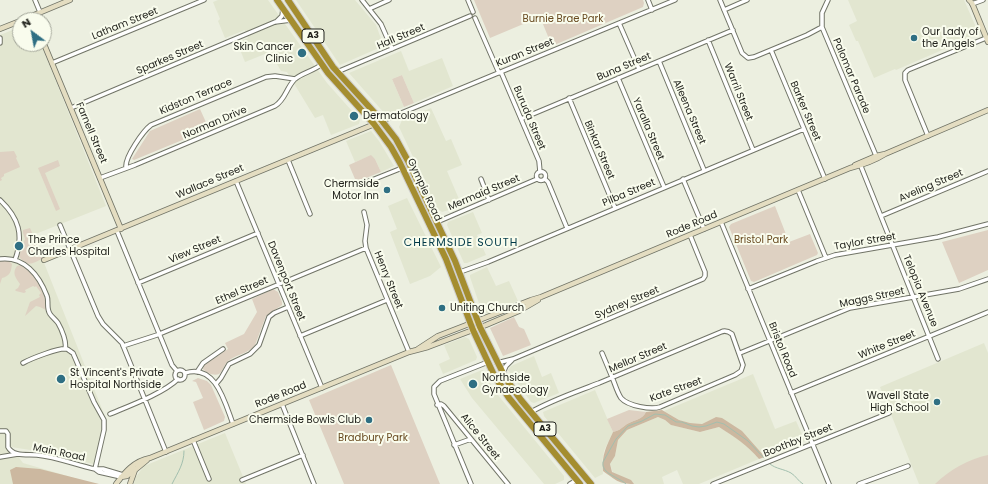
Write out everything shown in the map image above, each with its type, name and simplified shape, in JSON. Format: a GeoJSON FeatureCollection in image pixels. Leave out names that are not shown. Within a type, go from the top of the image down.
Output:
{"type":"FeatureCollection","features":[{"type":"Feature","properties":{"kind":"highway","name":"Gympie Road"},"geometry":{"type":"LineString","coordinates":[[277,0],[322,64],[374,124],[389,144],[402,168],[448,266],[471,327],[498,383],[578,482]]}},
{"type":"Feature","properties":{"kind":"highway","name":"Gympie Road"},"geometry":{"type":"LineString","coordinates":[[288,0],[337,72],[382,121],[396,139],[404,152],[460,272],[479,324],[497,363],[516,394],[590,484]]}},
{"type":"Feature","properties":{"kind":"main road"},"geometry":{"type":"LineString","coordinates":[[40,12],[70,0]]}},
{"type":"Feature","properties":{"kind":"main road"},"geometry":{"type":"LineString","coordinates":[[971,2],[987,40]]}},
{"type":"Feature","properties":{"kind":"main road"},"geometry":{"type":"LineString","coordinates":[[0,29],[12,24]]}},
{"type":"Feature","properties":{"kind":"main road","name":"Farnell Street"},"geometry":{"type":"LineString","coordinates":[[47,52],[100,178],[119,230]]}},
{"type":"Feature","properties":{"kind":"main road","name":"Rode Road"},"geometry":{"type":"LineString","coordinates":[[116,484],[137,463],[409,352],[428,347],[531,300],[988,110]]}},
{"type":"Feature","properties":{"kind":"main road","name":"Wallace Street"},"geometry":{"type":"LineString","coordinates":[[44,260],[382,121]]}},
{"type":"Feature","properties":{"kind":"main road","name":"Rode Road"},"geometry":{"type":"LineString","coordinates":[[129,484],[134,473],[150,458]]}},
{"type":"Feature","properties":{"kind":"main road"},"geometry":{"type":"LineString","coordinates":[[129,484],[123,476],[141,465]]}},
{"type":"Feature","properties":{"kind":"street"},"geometry":{"type":"LineString","coordinates":[[36,0],[40,12]]}},
{"type":"Feature","properties":{"kind":"street","name":"Latham Street"},"geometry":{"type":"LineString","coordinates":[[52,63],[204,0]]}},
{"type":"Feature","properties":{"kind":"street"},"geometry":{"type":"LineString","coordinates":[[362,0],[381,24],[392,49]]}},
{"type":"Feature","properties":{"kind":"street"},"geometry":{"type":"LineString","coordinates":[[369,9],[389,0]]}},
{"type":"Feature","properties":{"kind":"street"},"geometry":{"type":"LineString","coordinates":[[468,0],[473,12],[476,12],[477,14],[475,18],[470,16],[470,13],[473,12]]}},
{"type":"Feature","properties":{"kind":"street"},"geometry":{"type":"LineString","coordinates":[[648,0],[652,10]]}},
{"type":"Feature","properties":{"kind":"street","name":"Kuran Street"},"geometry":{"type":"LineString","coordinates":[[382,121],[675,0]]}},
{"type":"Feature","properties":{"kind":"street"},"geometry":{"type":"LineString","coordinates":[[720,0],[742,53],[746,58],[752,58],[807,35],[822,27],[822,13],[828,0]]}},
{"type":"Feature","properties":{"kind":"street"},"geometry":{"type":"LineString","coordinates":[[724,10],[747,0]]}},
{"type":"Feature","properties":{"kind":"street"},"geometry":{"type":"LineString","coordinates":[[971,2],[983,0]]}},
{"type":"Feature","properties":{"kind":"street"},"geometry":{"type":"LineString","coordinates":[[275,22],[281,18],[283,9]]}},
{"type":"Feature","properties":{"kind":"street","name":"Hall Street"},"geometry":{"type":"LineString","coordinates":[[337,72],[470,16]]}},
{"type":"Feature","properties":{"kind":"street","name":"Buruda Street"},"geometry":{"type":"LineString","coordinates":[[475,18],[539,161],[540,172]]}},
{"type":"Feature","properties":{"kind":"street","name":"Sparkes Street"},"geometry":{"type":"LineString","coordinates":[[70,108],[275,22],[291,20]]}},
{"type":"Feature","properties":{"kind":"street"},"geometry":{"type":"LineString","coordinates":[[620,23],[639,69]]}},
{"type":"Feature","properties":{"kind":"street","name":"Palomar Parade"},"geometry":{"type":"LineString","coordinates":[[822,27],[876,157]]}},
{"type":"Feature","properties":{"kind":"street","name":"Buna Street"},"geometry":{"type":"LineString","coordinates":[[521,119],[733,30]]}},
{"type":"Feature","properties":{"kind":"street"},"geometry":{"type":"LineString","coordinates":[[0,38],[0,43]]}},
{"type":"Feature","properties":{"kind":"street","name":"Warril Street"},"geometry":{"type":"LineString","coordinates":[[708,40],[753,150]]}},
{"type":"Feature","properties":{"kind":"street"},"geometry":{"type":"LineString","coordinates":[[928,136],[905,80],[905,73],[908,70],[987,40]]}},
{"type":"Feature","properties":{"kind":"street","name":"Barker Street"},"geometry":{"type":"LineString","coordinates":[[771,50],[825,179]]}},
{"type":"Feature","properties":{"kind":"street","name":"Alleena Street"},"geometry":{"type":"LineString","coordinates":[[658,61],[704,170]]}},
{"type":"Feature","properties":{"kind":"street"},"geometry":{"type":"LineString","coordinates":[[295,79],[316,69],[322,64]]}},
{"type":"Feature","properties":{"kind":"street","name":"Kidston Terrace"},"geometry":{"type":"LineString","coordinates":[[126,167],[129,155],[146,129],[151,125],[266,77],[275,76],[295,79]]}},
{"type":"Feature","properties":{"kind":"street","name":"Yaralla Street"},"geometry":{"type":"LineString","coordinates":[[618,78],[664,187]]}},
{"type":"Feature","properties":{"kind":"street","name":"Norman Drive"},"geometry":{"type":"LineString","coordinates":[[100,178],[274,106],[283,98],[295,79]]}},
{"type":"Feature","properties":{"kind":"street","name":"Binkar Street"},"geometry":{"type":"LineString","coordinates":[[568,98],[615,208]]}},
{"type":"Feature","properties":{"kind":"street","name":"Pilba Street"},"geometry":{"type":"LineString","coordinates":[[460,272],[488,262],[804,129]]}},
{"type":"Feature","properties":{"kind":"street"},"geometry":{"type":"LineString","coordinates":[[288,160],[310,214]]}},
{"type":"Feature","properties":{"kind":"street","name":"Telopia Avenue"},"geometry":{"type":"LineString","coordinates":[[860,164],[938,359]]}},
{"type":"Feature","properties":{"kind":"street"},"geometry":{"type":"LineString","coordinates":[[353,185],[362,184],[402,168]]}},
{"type":"Feature","properties":{"kind":"street","name":"Aveling Street"},"geometry":{"type":"LineString","coordinates":[[881,216],[988,171]]}},
{"type":"Feature","properties":{"kind":"street"},"geometry":{"type":"LineString","coordinates":[[545,179],[541,181],[537,179],[536,175],[540,172],[545,174],[545,179],[548,182],[567,228]]}},
{"type":"Feature","properties":{"kind":"street"},"geometry":{"type":"LineString","coordinates":[[481,179],[489,200]]}},
{"type":"Feature","properties":{"kind":"street","name":"Mermaid Street"},"geometry":{"type":"LineString","coordinates":[[437,222],[537,179]]}},
{"type":"Feature","properties":{"kind":"street"},"geometry":{"type":"LineString","coordinates":[[683,179],[704,229]]}},
{"type":"Feature","properties":{"kind":"street","name":"Davenport Street"},"geometry":{"type":"LineString","coordinates":[[236,181],[322,388]]}},
{"type":"Feature","properties":{"kind":"street"},"geometry":{"type":"LineString","coordinates":[[798,190],[826,258]]}},
{"type":"Feature","properties":{"kind":"street"},"geometry":{"type":"LineString","coordinates":[[0,200],[14,217],[19,230],[20,240],[15,260]]}},
{"type":"Feature","properties":{"kind":"street","name":"Henry Street"},"geometry":{"type":"LineString","coordinates":[[364,212],[367,225],[365,241],[366,248],[409,352]]}},
{"type":"Feature","properties":{"kind":"street","name":"Bristol Road"},"geometry":{"type":"LineString","coordinates":[[721,222],[829,484]]}},
{"type":"Feature","properties":{"kind":"street","name":"Taylor Street"},"geometry":{"type":"LineString","coordinates":[[748,289],[826,258],[952,234],[988,224]]}},
{"type":"Feature","properties":{"kind":"street"},"geometry":{"type":"LineString","coordinates":[[60,225],[98,316],[103,324],[123,346],[166,452]]}},
{"type":"Feature","properties":{"kind":"street","name":"Farnell Street"},"geometry":{"type":"LineString","coordinates":[[119,230],[159,334],[172,365],[177,371]]}},
{"type":"Feature","properties":{"kind":"street","name":"View Street"},"geometry":{"type":"LineString","coordinates":[[138,282],[258,233]]}},
{"type":"Feature","properties":{"kind":"street","name":"Sydney Street"},"geometry":{"type":"LineString","coordinates":[[497,363],[513,359],[703,279],[705,272],[690,235]]}},
{"type":"Feature","properties":{"kind":"street","name":"Ethel Street"},"geometry":{"type":"LineString","coordinates":[[123,346],[159,334],[366,248]]}},
{"type":"Feature","properties":{"kind":"street"},"geometry":{"type":"LineString","coordinates":[[0,259],[15,260],[23,263],[33,271],[47,295],[49,311],[59,325],[66,343],[65,349]]}},
{"type":"Feature","properties":{"kind":"street","name":"Maggs Street"},"geometry":{"type":"LineString","coordinates":[[740,353],[850,308],[964,288],[988,279]]}},
{"type":"Feature","properties":{"kind":"street"},"geometry":{"type":"LineString","coordinates":[[300,336],[387,300]]}},
{"type":"Feature","properties":{"kind":"street"},"geometry":{"type":"LineString","coordinates":[[216,384],[222,378],[229,364],[250,354],[259,345],[269,317],[274,313],[288,307]]}},
{"type":"Feature","properties":{"kind":"street","name":"White Street"},"geometry":{"type":"LineString","coordinates":[[791,393],[988,312]]}},
{"type":"Feature","properties":{"kind":"street","name":"Mellor Street"},"geometry":{"type":"LineString","coordinates":[[531,412],[723,331],[728,331],[732,334],[740,353]]}},
{"type":"Feature","properties":{"kind":"street"},"geometry":{"type":"LineString","coordinates":[[23,363],[34,358],[65,349],[70,351],[75,357],[94,402],[104,420],[104,430],[95,469]]}},
{"type":"Feature","properties":{"kind":"street"},"geometry":{"type":"LineString","coordinates":[[197,372],[203,363],[223,349]]}},
{"type":"Feature","properties":{"kind":"street","name":"Kate Street"},"geometry":{"type":"LineString","coordinates":[[602,353],[624,401],[654,409],[738,374],[744,365],[740,353]]}},
{"type":"Feature","properties":{"kind":"street"},"geometry":{"type":"LineString","coordinates":[[503,373],[506,366],[513,359]]}},
{"type":"Feature","properties":{"kind":"street"},"geometry":{"type":"LineString","coordinates":[[471,484],[437,405],[433,392],[434,387],[440,381],[488,362]]}},
{"type":"Feature","properties":{"kind":"street"},"geometry":{"type":"LineString","coordinates":[[178,379],[175,375],[177,371],[181,370],[185,373],[192,371],[209,376],[216,384],[233,424]]}},
{"type":"Feature","properties":{"kind":"street"},"geometry":{"type":"LineString","coordinates":[[110,414],[144,399],[178,379],[181,380],[184,378],[185,373]]}},
{"type":"Feature","properties":{"kind":"street"},"geometry":{"type":"LineString","coordinates":[[282,404],[314,484]]}},
{"type":"Feature","properties":{"kind":"street","name":"Alice Street"},"geometry":{"type":"LineString","coordinates":[[437,405],[441,404],[444,406],[508,484]]}},
{"type":"Feature","properties":{"kind":"street","name":"Boothby Street"},"geometry":{"type":"LineString","coordinates":[[713,484],[889,413]]}},
{"type":"Feature","properties":{"kind":"street","name":"Main Road"},"geometry":{"type":"LineString","coordinates":[[0,431],[5,431],[8,433],[9,450],[13,452],[43,456],[95,469],[103,469],[123,476]]}},
{"type":"Feature","properties":{"kind":"street"},"geometry":{"type":"LineString","coordinates":[[454,446],[471,439]]}},
{"type":"Feature","properties":{"kind":"street"},"geometry":{"type":"LineString","coordinates":[[193,440],[209,479]]}},
{"type":"Feature","properties":{"kind":"street","name":"Main Road"},"geometry":{"type":"LineString","coordinates":[[0,457],[19,454]]}},
{"type":"Feature","properties":{"kind":"street"},"geometry":{"type":"LineString","coordinates":[[242,480],[303,455]]}},
{"type":"Feature","properties":{"kind":"street"},"geometry":{"type":"LineString","coordinates":[[859,484],[908,466]]}},
{"type":"Feature","properties":{"kind":"street","name":"Main Road"},"geometry":{"type":"LineString","coordinates":[[95,469],[111,476],[123,476]]}},
{"type":"Feature","properties":{"kind":"street"},"geometry":{"type":"LineString","coordinates":[[111,476],[116,484]]}},
{"type":"Feature","properties":{"kind":"street"},"geometry":{"type":"LineString","coordinates":[[570,484],[578,482]]}},
{"type":"Feature","properties":{"kind":"shaded area"},"geometry":{"type":"Polygon","coordinates":[[[218,0],[268,0],[327,83],[360,120],[359,124],[331,135],[323,115],[315,118],[287,72],[281,71],[270,52],[245,62],[237,42],[248,38],[245,30],[225,38],[218,21],[220,19],[213,2],[218,0]]]}},
{"type":"Feature","properties":{"kind":"shaded area"},"geometry":{"type":"Polygon","coordinates":[[[296,0],[355,0],[376,25],[383,44],[381,47],[340,65],[296,0]]]}},
{"type":"Feature","properties":{"kind":"shaded area","name":"Our Lady of the Angels"},"geometry":{"type":"Polygon","coordinates":[[[848,0],[964,0],[979,34],[874,78],[858,41],[856,41],[849,25],[857,21],[848,0]]]}},
{"type":"Feature","properties":{"kind":"shaded area","name":"The Prince Charles Hospital"},"geometry":{"type":"Polygon","coordinates":[[[12,30],[12,52],[44,52],[106,206],[33,235],[106,419],[97,465],[43,452],[11,447],[23,463],[95,484],[0,484],[0,35],[12,30]]]}},
{"type":"Feature","properties":{"kind":"shaded area"},"geometry":{"type":"Polygon","coordinates":[[[401,51],[409,71],[442,58],[453,86],[414,103],[402,75],[392,79],[404,107],[386,115],[349,73],[401,51]]]}},
{"type":"Feature","properties":{"kind":"shaded area"},"geometry":{"type":"Polygon","coordinates":[[[431,108],[446,141],[451,139],[462,165],[447,171],[462,206],[442,212],[437,208],[399,127],[402,120],[431,108]]]}},
{"type":"Feature","properties":{"kind":"shaded area"},"geometry":{"type":"Polygon","coordinates":[[[371,131],[394,166],[381,172],[375,159],[371,156],[355,162],[346,141],[371,131]]]}},
{"type":"Feature","properties":{"kind":"shaded area"},"geometry":{"type":"Polygon","coordinates":[[[407,198],[441,267],[430,276],[410,284],[390,232],[397,229],[388,206],[407,198]]]}},
{"type":"Feature","properties":{"kind":"shaded area"},"geometry":{"type":"Polygon","coordinates":[[[473,212],[482,233],[477,235],[486,255],[464,263],[447,225],[448,222],[473,212]]]}},
{"type":"Feature","properties":{"kind":"shaded area"},"geometry":{"type":"Polygon","coordinates":[[[487,267],[496,286],[509,281],[518,301],[485,314],[482,312],[470,275],[487,267]]]}},
{"type":"Feature","properties":{"kind":"shaded area"},"geometry":{"type":"Polygon","coordinates":[[[465,337],[469,339],[477,357],[476,360],[443,374],[439,364],[450,359],[444,345],[465,337]]]}},
{"type":"Feature","properties":{"kind":"shaded area","name":"Wavell State High School"},"geometry":{"type":"Polygon","coordinates":[[[984,343],[988,353],[988,484],[919,484],[880,387],[984,343]]]}},
{"type":"Feature","properties":{"kind":"shaded area"},"geometry":{"type":"Polygon","coordinates":[[[534,356],[542,377],[551,373],[559,393],[534,403],[531,402],[508,370],[511,366],[534,356]]]}},
{"type":"Feature","properties":{"kind":"shaded area"},"geometry":{"type":"Polygon","coordinates":[[[482,370],[484,371],[493,389],[564,476],[564,480],[555,484],[544,484],[472,398],[460,379],[482,370]]]}},
{"type":"Feature","properties":{"kind":"shaded area"},"geometry":{"type":"Polygon","coordinates":[[[753,374],[775,429],[796,421],[805,441],[765,457],[762,453],[716,417],[702,424],[690,423],[679,420],[664,411],[753,374]]]}},
{"type":"Feature","properties":{"kind":"shaded area"},"geometry":{"type":"Polygon","coordinates":[[[595,390],[613,432],[604,451],[602,463],[603,474],[595,478],[544,416],[543,412],[595,390]]]}},
{"type":"Feature","properties":{"kind":"shaded area"},"geometry":{"type":"Polygon","coordinates":[[[662,410],[679,420],[690,423],[702,424],[716,417],[722,418],[742,431],[765,457],[759,459],[745,445],[719,427],[700,432],[671,425],[658,417],[627,430],[618,440],[615,456],[610,464],[612,472],[631,480],[634,484],[621,482],[603,471],[604,455],[613,432],[640,418],[646,412],[662,410]]]}},
{"type":"Feature","properties":{"kind":"shaded area"},"geometry":{"type":"Polygon","coordinates":[[[658,417],[672,425],[700,432],[719,427],[747,445],[759,459],[699,484],[683,484],[677,470],[662,477],[664,484],[630,484],[613,473],[610,464],[615,456],[618,440],[627,430],[658,417]]]}},
{"type":"Feature","properties":{"kind":"shaded area"},"geometry":{"type":"Polygon","coordinates":[[[225,433],[246,484],[134,484],[135,478],[144,466],[225,433]]]}},
{"type":"Feature","properties":{"kind":"shaded area"},"geometry":{"type":"Polygon","coordinates":[[[16,467],[40,469],[99,484],[13,484],[10,470],[16,467]]]}},
{"type":"Feature","properties":{"kind":"green space","name":"Burnie Brae Park"},"geometry":{"type":"Polygon","coordinates":[[[474,0],[643,0],[644,3],[643,7],[552,46],[540,17],[490,38],[474,0]]]}},
{"type":"Feature","properties":{"kind":"green space"},"geometry":{"type":"Polygon","coordinates":[[[402,75],[414,103],[404,107],[392,79],[402,75]]]}},
{"type":"Feature","properties":{"kind":"green space"},"geometry":{"type":"Polygon","coordinates":[[[200,109],[209,129],[134,160],[132,159],[150,131],[200,109]]]}},
{"type":"Feature","properties":{"kind":"green space"},"geometry":{"type":"Polygon","coordinates":[[[14,151],[20,167],[4,174],[1,178],[2,180],[0,181],[0,152],[14,151]]]}},
{"type":"Feature","properties":{"kind":"green space"},"geometry":{"type":"Polygon","coordinates":[[[371,155],[375,159],[381,172],[361,180],[355,179],[349,165],[371,155]]]}},
{"type":"Feature","properties":{"kind":"green space"},"geometry":{"type":"Polygon","coordinates":[[[58,160],[60,166],[45,173],[60,209],[56,211],[38,168],[58,160]]]}},
{"type":"Feature","properties":{"kind":"green space","name":"Bristol Park"},"geometry":{"type":"Polygon","coordinates":[[[775,206],[789,242],[810,234],[818,253],[817,255],[754,282],[751,281],[729,227],[731,224],[775,206]]]}},
{"type":"Feature","properties":{"kind":"green space"},"geometry":{"type":"Polygon","coordinates":[[[30,228],[43,258],[30,264],[24,262],[19,256],[25,239],[23,230],[30,228]]]}},
{"type":"Feature","properties":{"kind":"green space"},"geometry":{"type":"Polygon","coordinates":[[[988,230],[988,270],[959,283],[942,242],[988,230]]]}},
{"type":"Feature","properties":{"kind":"green space"},"geometry":{"type":"Polygon","coordinates":[[[0,261],[9,261],[12,264],[10,273],[2,278],[0,284],[0,261]]]}},
{"type":"Feature","properties":{"kind":"green space"},"geometry":{"type":"Polygon","coordinates":[[[21,265],[36,279],[39,284],[46,303],[46,310],[36,306],[25,316],[30,302],[40,297],[39,295],[41,293],[36,286],[25,290],[26,292],[24,293],[15,290],[20,284],[14,273],[17,266],[21,265]]]}},
{"type":"Feature","properties":{"kind":"green space"},"geometry":{"type":"Polygon","coordinates":[[[273,289],[278,292],[282,305],[266,316],[255,345],[249,350],[228,361],[222,371],[217,375],[208,373],[204,370],[204,365],[228,349],[225,343],[244,334],[257,312],[252,299],[273,289]]]}},
{"type":"Feature","properties":{"kind":"green space"},"geometry":{"type":"Polygon","coordinates":[[[514,317],[519,327],[524,329],[531,345],[503,356],[490,328],[514,317]]]}},
{"type":"Feature","properties":{"kind":"green space","name":"Bradbury Park"},"geometry":{"type":"Polygon","coordinates":[[[391,365],[440,484],[344,484],[309,400],[391,365]]]}},
{"type":"Feature","properties":{"kind":"green space"},"geometry":{"type":"Polygon","coordinates":[[[198,378],[207,381],[211,385],[225,417],[224,421],[204,430],[193,402],[203,398],[196,382],[192,381],[198,378]]]}},
{"type":"Feature","properties":{"kind":"green space"},"geometry":{"type":"Polygon","coordinates":[[[629,410],[646,412],[640,418],[613,432],[607,419],[629,410]]]}},
{"type":"Feature","properties":{"kind":"green space"},"geometry":{"type":"Polygon","coordinates":[[[988,455],[988,484],[935,484],[960,466],[974,459],[988,455]]]}},
{"type":"Feature","properties":{"kind":"waterway"},"geometry":{"type":"LineString","coordinates":[[626,484],[605,470],[603,462],[616,439],[628,426],[655,414],[665,415],[676,422],[682,422],[692,426],[706,426],[717,422],[724,424],[748,441],[764,458]]}},
{"type":"Feature","properties":{"kind":"waterway"},"geometry":{"type":"LineString","coordinates":[[172,484],[182,464],[184,451]]}},
{"type":"Feature","properties":{"kind":"waterway"},"geometry":{"type":"LineString","coordinates":[[770,464],[791,473],[803,484]]}},
{"type":"Feature","properties":{"kind":"place","name":"Our Lady of the Angels"},"geometry":{"type":"Point","coordinates":[914,38]}},
{"type":"Feature","properties":{"kind":"place","name":"Skin Cancer Clinic"},"geometry":{"type":"Point","coordinates":[302,53]}},
{"type":"Feature","properties":{"kind":"place","name":"Dermatology"},"geometry":{"type":"Point","coordinates":[354,116]}},
{"type":"Feature","properties":{"kind":"place","name":"Chermside Motor Inn"},"geometry":{"type":"Point","coordinates":[387,190]}},
{"type":"Feature","properties":{"kind":"place","name":"The Prince Charles Hospital"},"geometry":{"type":"Point","coordinates":[19,246]}},
{"type":"Feature","properties":{"kind":"place","name":"Uniting Church"},"geometry":{"type":"Point","coordinates":[442,308]}},
{"type":"Feature","properties":{"kind":"place","name":"St Vincent's Private Hospital Northside"},"geometry":{"type":"Point","coordinates":[61,379]}},
{"type":"Feature","properties":{"kind":"place","name":"Northside Gynaecology"},"geometry":{"type":"Point","coordinates":[473,384]}},
{"type":"Feature","properties":{"kind":"place","name":"Wavell State High School"},"geometry":{"type":"Point","coordinates":[937,402]}},
{"type":"Feature","properties":{"kind":"place","name":"Chermside Bowls Club"},"geometry":{"type":"Point","coordinates":[369,420]}},
{"type":"Feature","properties":{"kind":"district","name":"CHERMSIDE SOUTH"},"geometry":{"type":"Point","coordinates":[461,243]}}]}
